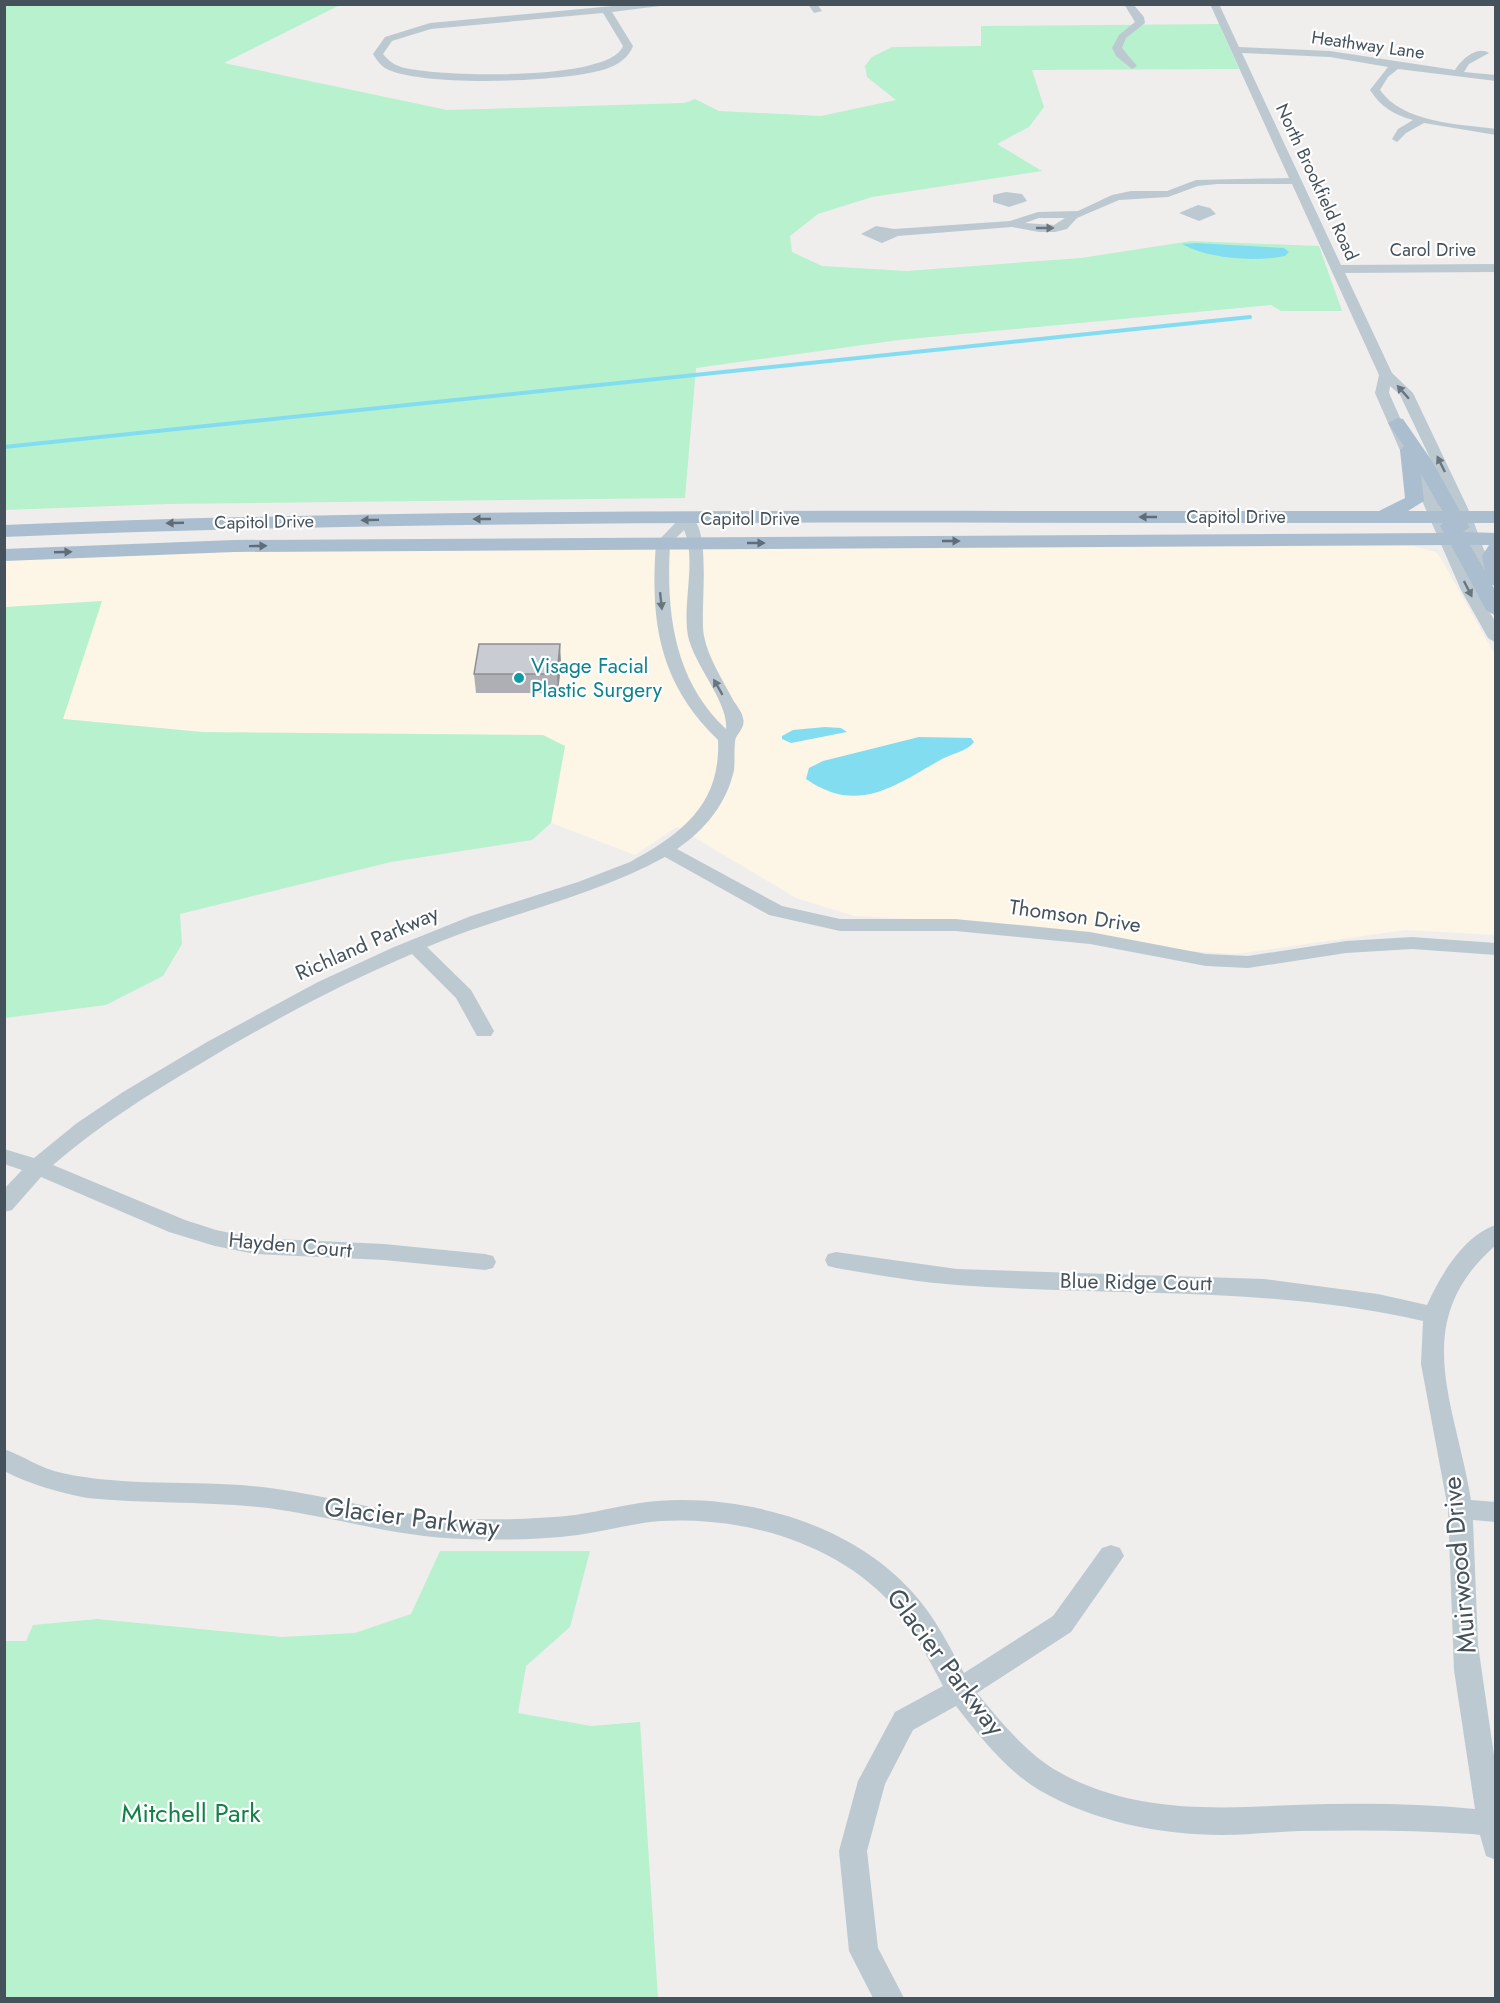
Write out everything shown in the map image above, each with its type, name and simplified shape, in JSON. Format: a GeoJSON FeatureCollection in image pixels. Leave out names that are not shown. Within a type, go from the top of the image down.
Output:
{"type":"FeatureCollection","features":[{"type":"Feature","properties":{"kind":"main road"},"geometry":{"type":"LineString","coordinates":[[1397,423],[1418,448],[1453,526],[1496,610]]}},
{"type":"Feature","properties":{"kind":"main road"},"geometry":{"type":"LineString","coordinates":[[1380,517],[1415,501],[1409,450]]}},
{"type":"Feature","properties":{"kind":"main road","name":"Capitol Drive"},"geometry":{"type":"LineString","coordinates":[[4,555],[330,545],[663,543],[693,530],[915,526],[1092,517],[1380,517],[1453,526],[1496,538]]}},
{"type":"Feature","properties":{"kind":"main road","name":"Capitol Drive"},"geometry":{"type":"LineString","coordinates":[[4,531],[198,523],[693,530],[1088,540],[1453,526],[1496,517]]}},
{"type":"Feature","properties":{"kind":"main road"},"geometry":{"type":"LineString","coordinates":[[330,545],[418,537],[655,529],[693,530]]}},
{"type":"Feature","properties":{"kind":"main road"},"geometry":{"type":"LineString","coordinates":[[1496,549],[1492,556],[1496,580]]}},
{"type":"Feature","properties":{"kind":"street"},"geometry":{"type":"LineString","coordinates":[[606,11],[628,46],[625,54],[617,60],[593,70],[556,75],[436,76],[387,65],[378,54],[388,39],[410,30],[672,4]]}},
{"type":"Feature","properties":{"kind":"street"},"geometry":{"type":"LineString","coordinates":[[1128,4],[1139,17],[1140,23],[1122,37],[1117,48],[1119,54],[1132,66]]}},
{"type":"Feature","properties":{"kind":"street","name":"North Brookfield Road"},"geometry":{"type":"LineString","coordinates":[[1214,4],[1386,375],[1406,393],[1453,526],[1468,590],[1496,638]]}},
{"type":"Feature","properties":{"kind":"street","name":"Heathway Lane"},"geometry":{"type":"LineString","coordinates":[[1235,50],[1330,54],[1496,78]]}},
{"type":"Feature","properties":{"kind":"street"},"geometry":{"type":"LineString","coordinates":[[1458,74],[1465,62],[1485,53]]}},
{"type":"Feature","properties":{"kind":"street"},"geometry":{"type":"LineString","coordinates":[[1396,65],[1377,83],[1375,90],[1377,96],[1393,108],[1423,119],[1496,132]]}},
{"type":"Feature","properties":{"kind":"street"},"geometry":{"type":"LineString","coordinates":[[1396,139],[1402,132],[1423,119]]}},
{"type":"Feature","properties":{"kind":"street"},"geometry":{"type":"LineString","coordinates":[[1131,194],[1137,186],[1154,181]]}},
{"type":"Feature","properties":{"kind":"street"},"geometry":{"type":"LineString","coordinates":[[893,233],[1011,224],[1034,216],[1073,214],[1131,194],[1196,183],[1297,183]]}},
{"type":"Feature","properties":{"kind":"street"},"geometry":{"type":"LineString","coordinates":[[1168,187],[1190,209]]}},
{"type":"Feature","properties":{"kind":"street"},"geometry":{"type":"LineString","coordinates":[[1017,203],[1034,216]]}},
{"type":"Feature","properties":{"kind":"street"},"geometry":{"type":"LineString","coordinates":[[1011,224],[1038,229],[1058,228],[1071,221],[1073,214]]}},
{"type":"Feature","properties":{"kind":"street","name":"Carol Drive"},"geometry":{"type":"LineString","coordinates":[[1335,269],[1496,268]]}},
{"type":"Feature","properties":{"kind":"street","name":"North Brookfield Road"},"geometry":{"type":"LineString","coordinates":[[1386,375],[1382,393],[1409,450],[1453,526],[1496,580]]}},
{"type":"Feature","properties":{"kind":"street","name":"Richland Parkway"},"geometry":{"type":"LineString","coordinates":[[4,1203],[38,1167],[95,1120],[221,1042],[309,994],[416,947],[497,914],[622,871],[663,849],[696,823],[718,795],[728,764],[726,738],[734,730],[735,718],[711,674],[696,636],[693,530]]}},
{"type":"Feature","properties":{"kind":"street"},"geometry":{"type":"LineString","coordinates":[[663,543],[659,583],[672,667],[687,694],[712,727],[726,738]]}},
{"type":"Feature","properties":{"kind":"street"},"geometry":{"type":"LineString","coordinates":[[666,637],[696,636]]}},
{"type":"Feature","properties":{"kind":"street","name":"Thomson Drive"},"geometry":{"type":"LineString","coordinates":[[663,849],[776,911],[840,925],[955,925],[1090,938],[1206,960],[1248,962],[1346,947],[1412,942],[1496,949]]}},
{"type":"Feature","properties":{"kind":"street"},"geometry":{"type":"LineString","coordinates":[[416,947],[464,994],[484,1031]]}},
{"type":"Feature","properties":{"kind":"street","name":"Hayden Court"},"geometry":{"type":"LineString","coordinates":[[4,1156],[38,1167],[177,1226],[225,1240],[288,1249],[384,1252],[485,1262]]}},
{"type":"Feature","properties":{"kind":"street","name":"Muirwood Drive"},"geometry":{"type":"LineString","coordinates":[[1494,1831],[1470,1695],[1465,1647],[1460,1509],[1432,1353],[1435,1315],[1444,1295],[1471,1252],[1496,1233]]}},
{"type":"Feature","properties":{"kind":"street","name":"Blue Ridge Court"},"geometry":{"type":"LineString","coordinates":[[836,1260],[974,1278],[1190,1282],[1257,1287],[1395,1304],[1435,1315]]}},
{"type":"Feature","properties":{"kind":"street","name":"Glacier Parkway"},"geometry":{"type":"LineString","coordinates":[[4,1460],[35,1475],[62,1483],[99,1488],[267,1498],[402,1522],[486,1530],[577,1524],[649,1512],[687,1510],[749,1517],[807,1532],[840,1550],[889,1583],[921,1621],[960,1690],[1007,1745],[1045,1779],[1076,1793],[1127,1811],[1180,1821],[1243,1822],[1357,1817],[1444,1818],[1494,1831]]}},
{"type":"Feature","properties":{"kind":"street"},"geometry":{"type":"LineString","coordinates":[[1460,1509],[1496,1512]]}},
{"type":"Feature","properties":{"kind":"street"},"geometry":{"type":"LineString","coordinates":[[889,1998],[864,1951],[853,1851],[872,1781],[904,1721],[960,1690],[1062,1624],[1111,1556]]}},
{"type":"Feature","properties":{"kind":"shaded area"},"geometry":{"type":"Polygon","coordinates":[[[1413,546],[1436,552],[1495,655],[1495,935],[1405,930],[1236,954],[1188,951],[1095,934],[1024,925],[854,916],[796,898],[677,827],[635,855],[551,823],[565,746],[202,732],[63,719],[5,607],[5,561],[244,551],[1413,546]]]}},
{"type":"Feature","properties":{"kind":"green space"},"geometry":{"type":"Polygon","coordinates":[[[4,5],[340,5],[224,63],[447,110],[684,103],[695,99],[719,111],[821,116],[896,100],[867,77],[865,66],[872,57],[892,47],[981,46],[981,26],[1219,24],[1239,69],[1032,70],[1044,107],[1029,127],[997,144],[1042,171],[872,197],[818,214],[790,236],[792,252],[822,266],[907,271],[1081,258],[1191,241],[1319,246],[1342,311],[1281,311],[1271,305],[899,340],[696,368],[685,498],[167,504],[5,510],[4,5]]]}},
{"type":"Feature","properties":{"kind":"green space"},"geometry":{"type":"Polygon","coordinates":[[[102,601],[63,719],[202,732],[543,735],[565,746],[551,823],[532,840],[391,862],[180,914],[182,944],[163,976],[106,1005],[5,1018],[5,607],[102,601]]]}},
{"type":"Feature","properties":{"kind":"green space","name":"Mitchell Park"},"geometry":{"type":"Polygon","coordinates":[[[440,1551],[590,1551],[570,1627],[526,1666],[518,1713],[591,1726],[640,1722],[658,1998],[5,1998],[5,1641],[26,1641],[33,1625],[97,1619],[281,1637],[355,1633],[411,1614],[440,1551]]]}},
{"type":"Feature","properties":{"kind":"water"},"geometry":{"type":"Polygon","coordinates":[[[1182,244],[1284,248],[1289,252],[1285,256],[1273,258],[1232,258],[1205,253],[1182,244]]]}},
{"type":"Feature","properties":{"kind":"water"},"geometry":{"type":"Polygon","coordinates":[[[841,728],[847,732],[791,743],[782,739],[782,736],[793,730],[841,728]]]}},
{"type":"Feature","properties":{"kind":"water"},"geometry":{"type":"Polygon","coordinates":[[[919,737],[971,738],[974,742],[964,750],[876,793],[859,796],[842,795],[825,790],[806,779],[809,768],[823,761],[919,737]]]}},
{"type":"Feature","properties":{"kind":"building"},"geometry":{"type":"Polygon","coordinates":[[[479,644],[560,644],[557,674],[474,674],[479,644]]]}},
{"type":"Feature","properties":{"kind":"waterway"},"geometry":{"type":"LineString","coordinates":[[4,447],[1250,317]]}},
{"type":"Feature","properties":{"kind":"place","name":"Visage Facial Plastic Surgery"},"geometry":{"type":"Point","coordinates":[519,678]}}]}
